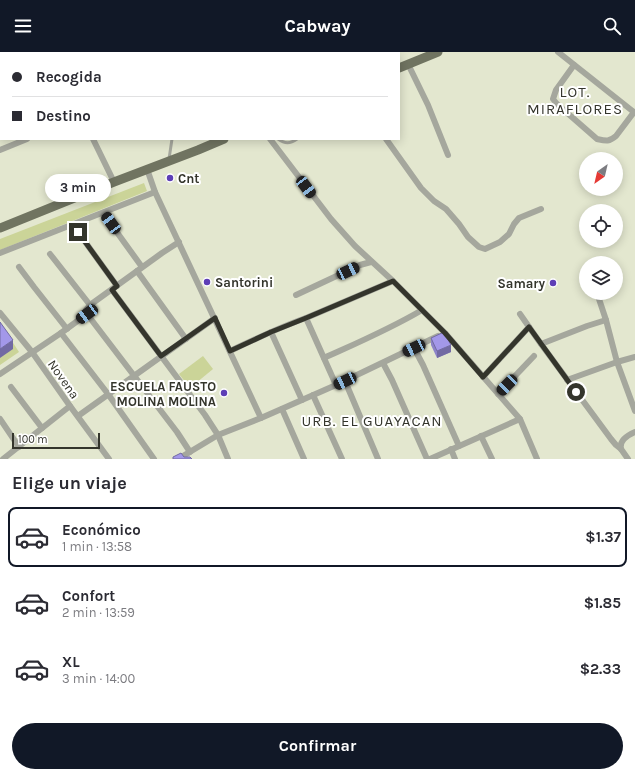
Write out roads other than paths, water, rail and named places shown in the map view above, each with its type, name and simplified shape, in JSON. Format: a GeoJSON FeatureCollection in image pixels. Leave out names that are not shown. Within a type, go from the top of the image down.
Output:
{"type":"FeatureCollection","features":[{"type":"Feature","properties":{"kind":"main road"},"geometry":{"type":"LineString","coordinates":[[400,68],[438,52]]}},
{"type":"Feature","properties":{"kind":"main road"},"geometry":{"type":"LineString","coordinates":[[1,226],[222,140]]}},
{"type":"Feature","properties":{"kind":"street"},"geometry":{"type":"LineString","coordinates":[[558,52],[634,112],[612,140],[606,141],[598,139],[553,99],[556,90],[574,65]]}},
{"type":"Feature","properties":{"kind":"street"},"geometry":{"type":"LineString","coordinates":[[408,64],[428,105],[448,155]]}},
{"type":"Feature","properties":{"kind":"street"},"geometry":{"type":"LineString","coordinates":[[0,150],[25,140]]}},
{"type":"Feature","properties":{"kind":"street"},"geometry":{"type":"LineString","coordinates":[[93,140],[114,182]]}},
{"type":"Feature","properties":{"kind":"street"},"geometry":{"type":"LineString","coordinates":[[271,140],[331,219],[355,246],[393,281],[445,333],[520,419],[537,459]]}},
{"type":"Feature","properties":{"kind":"street"},"geometry":{"type":"LineString","coordinates":[[387,140],[421,188],[446,210],[459,224],[468,237],[480,247],[485,249],[500,242],[509,234],[519,218],[541,209]]}},
{"type":"Feature","properties":{"kind":"street"},"geometry":{"type":"LineString","coordinates":[[147,169],[156,192],[261,418]]}},
{"type":"Feature","properties":{"kind":"street"},"geometry":{"type":"LineString","coordinates":[[0,253],[156,192]]}},
{"type":"Feature","properties":{"kind":"street"},"geometry":{"type":"LineString","coordinates":[[103,212],[186,339]]}},
{"type":"Feature","properties":{"kind":"street"},"geometry":{"type":"LineString","coordinates":[[78,232],[114,288],[218,435],[228,459]]}},
{"type":"Feature","properties":{"kind":"street"},"geometry":{"type":"LineString","coordinates":[[179,242],[90,305],[86,310],[87,314],[177,432],[190,452]]}},
{"type":"Feature","properties":{"kind":"street"},"geometry":{"type":"LineString","coordinates":[[50,254],[90,305]]}},
{"type":"Feature","properties":{"kind":"street"},"geometry":{"type":"LineString","coordinates":[[296,295],[360,265],[371,262]]}},
{"type":"Feature","properties":{"kind":"street"},"geometry":{"type":"LineString","coordinates":[[19,266],[67,329]]}},
{"type":"Feature","properties":{"kind":"street"},"geometry":{"type":"LineString","coordinates":[[230,351],[271,332],[393,281]]}},
{"type":"Feature","properties":{"kind":"street"},"geometry":{"type":"LineString","coordinates":[[599,300],[617,362],[635,411]]}},
{"type":"Feature","properties":{"kind":"street"},"geometry":{"type":"LineString","coordinates":[[324,358],[375,336],[422,310]]}},
{"type":"Feature","properties":{"kind":"street","name":"Novena"},"geometry":{"type":"LineString","coordinates":[[0,313],[32,352],[108,459]]}},
{"type":"Feature","properties":{"kind":"street"},"geometry":{"type":"LineString","coordinates":[[0,374],[87,314]]}},
{"type":"Feature","properties":{"kind":"street"},"geometry":{"type":"LineString","coordinates":[[520,314],[567,380],[611,439],[628,459]]}},
{"type":"Feature","properties":{"kind":"street"},"geometry":{"type":"LineString","coordinates":[[78,416],[215,318]]}},
{"type":"Feature","properties":{"kind":"street"},"geometry":{"type":"LineString","coordinates":[[306,318],[336,385]]}},
{"type":"Feature","properties":{"kind":"street"},"geometry":{"type":"LineString","coordinates":[[541,344],[606,320]]}},
{"type":"Feature","properties":{"kind":"street"},"geometry":{"type":"LineString","coordinates":[[483,377],[529,327]]}},
{"type":"Feature","properties":{"kind":"street"},"geometry":{"type":"LineString","coordinates":[[271,332],[302,400]]}},
{"type":"Feature","properties":{"kind":"street"},"geometry":{"type":"LineString","coordinates":[[61,333],[108,394],[154,459]]}},
{"type":"Feature","properties":{"kind":"street"},"geometry":{"type":"LineString","coordinates":[[178,459],[218,435],[345,381],[445,333]]}},
{"type":"Feature","properties":{"kind":"street"},"geometry":{"type":"LineString","coordinates":[[414,348],[459,446]]}},
{"type":"Feature","properties":{"kind":"street"},"geometry":{"type":"LineString","coordinates":[[498,394],[534,356]]}},
{"type":"Feature","properties":{"kind":"street"},"geometry":{"type":"LineString","coordinates":[[567,380],[635,357]]}},
{"type":"Feature","properties":{"kind":"street"},"geometry":{"type":"LineString","coordinates":[[383,363],[427,459]]}},
{"type":"Feature","properties":{"kind":"street"},"geometry":{"type":"LineString","coordinates":[[345,381],[378,459]]}},
{"type":"Feature","properties":{"kind":"street"},"geometry":{"type":"LineString","coordinates":[[11,387],[42,428]]}},
{"type":"Feature","properties":{"kind":"street"},"geometry":{"type":"LineString","coordinates":[[313,395],[342,459]]}},
{"type":"Feature","properties":{"kind":"street"},"geometry":{"type":"LineString","coordinates":[[4,459],[70,406]]}},
{"type":"Feature","properties":{"kind":"street"},"geometry":{"type":"LineString","coordinates":[[282,409],[304,459]]}},
{"type":"Feature","properties":{"kind":"street"},"geometry":{"type":"LineString","coordinates":[[0,418],[19,447]]}},
{"type":"Feature","properties":{"kind":"street"},"geometry":{"type":"LineString","coordinates":[[430,459],[520,419]]}},
{"type":"Feature","properties":{"kind":"street"},"geometry":{"type":"LineString","coordinates":[[621,449],[622,442],[627,436],[635,432]]}},
{"type":"Feature","properties":{"kind":"street"},"geometry":{"type":"LineString","coordinates":[[481,436],[492,459]]}},
{"type":"Feature","properties":{"kind":"street"},"geometry":{"type":"LineString","coordinates":[[451,449],[455,459]]}},
{"type":"Feature","properties":{"kind":"lane"},"geometry":{"type":"LineString","coordinates":[[168,161],[172,140]]}},
{"type":"Feature","properties":{"kind":"lane"},"geometry":{"type":"LineString","coordinates":[[279,140],[283,143],[293,142],[296,140]]}},
{"type":"Feature","properties":{"kind":"place","name":"Cnt"},"geometry":{"type":"Point","coordinates":[170,178]}},
{"type":"Feature","properties":{"kind":"place","name":"Santorini"},"geometry":{"type":"Point","coordinates":[207,282]}},
{"type":"Feature","properties":{"kind":"place","name":"Samary"},"geometry":{"type":"Point","coordinates":[553,283]}},
{"type":"Feature","properties":{"kind":"place","name":"ESCUELA FAUSTO MOLINA MOLINA"},"geometry":{"type":"Point","coordinates":[224,393]}},
{"type":"Feature","properties":{"kind":"district","name":"LOT. MIRAFLORES"},"geometry":{"type":"Point","coordinates":[575,100]}},
{"type":"Feature","properties":{"kind":"district","name":"URB. EL GUAYACAN"},"geometry":{"type":"Point","coordinates":[372,421]}}]}
